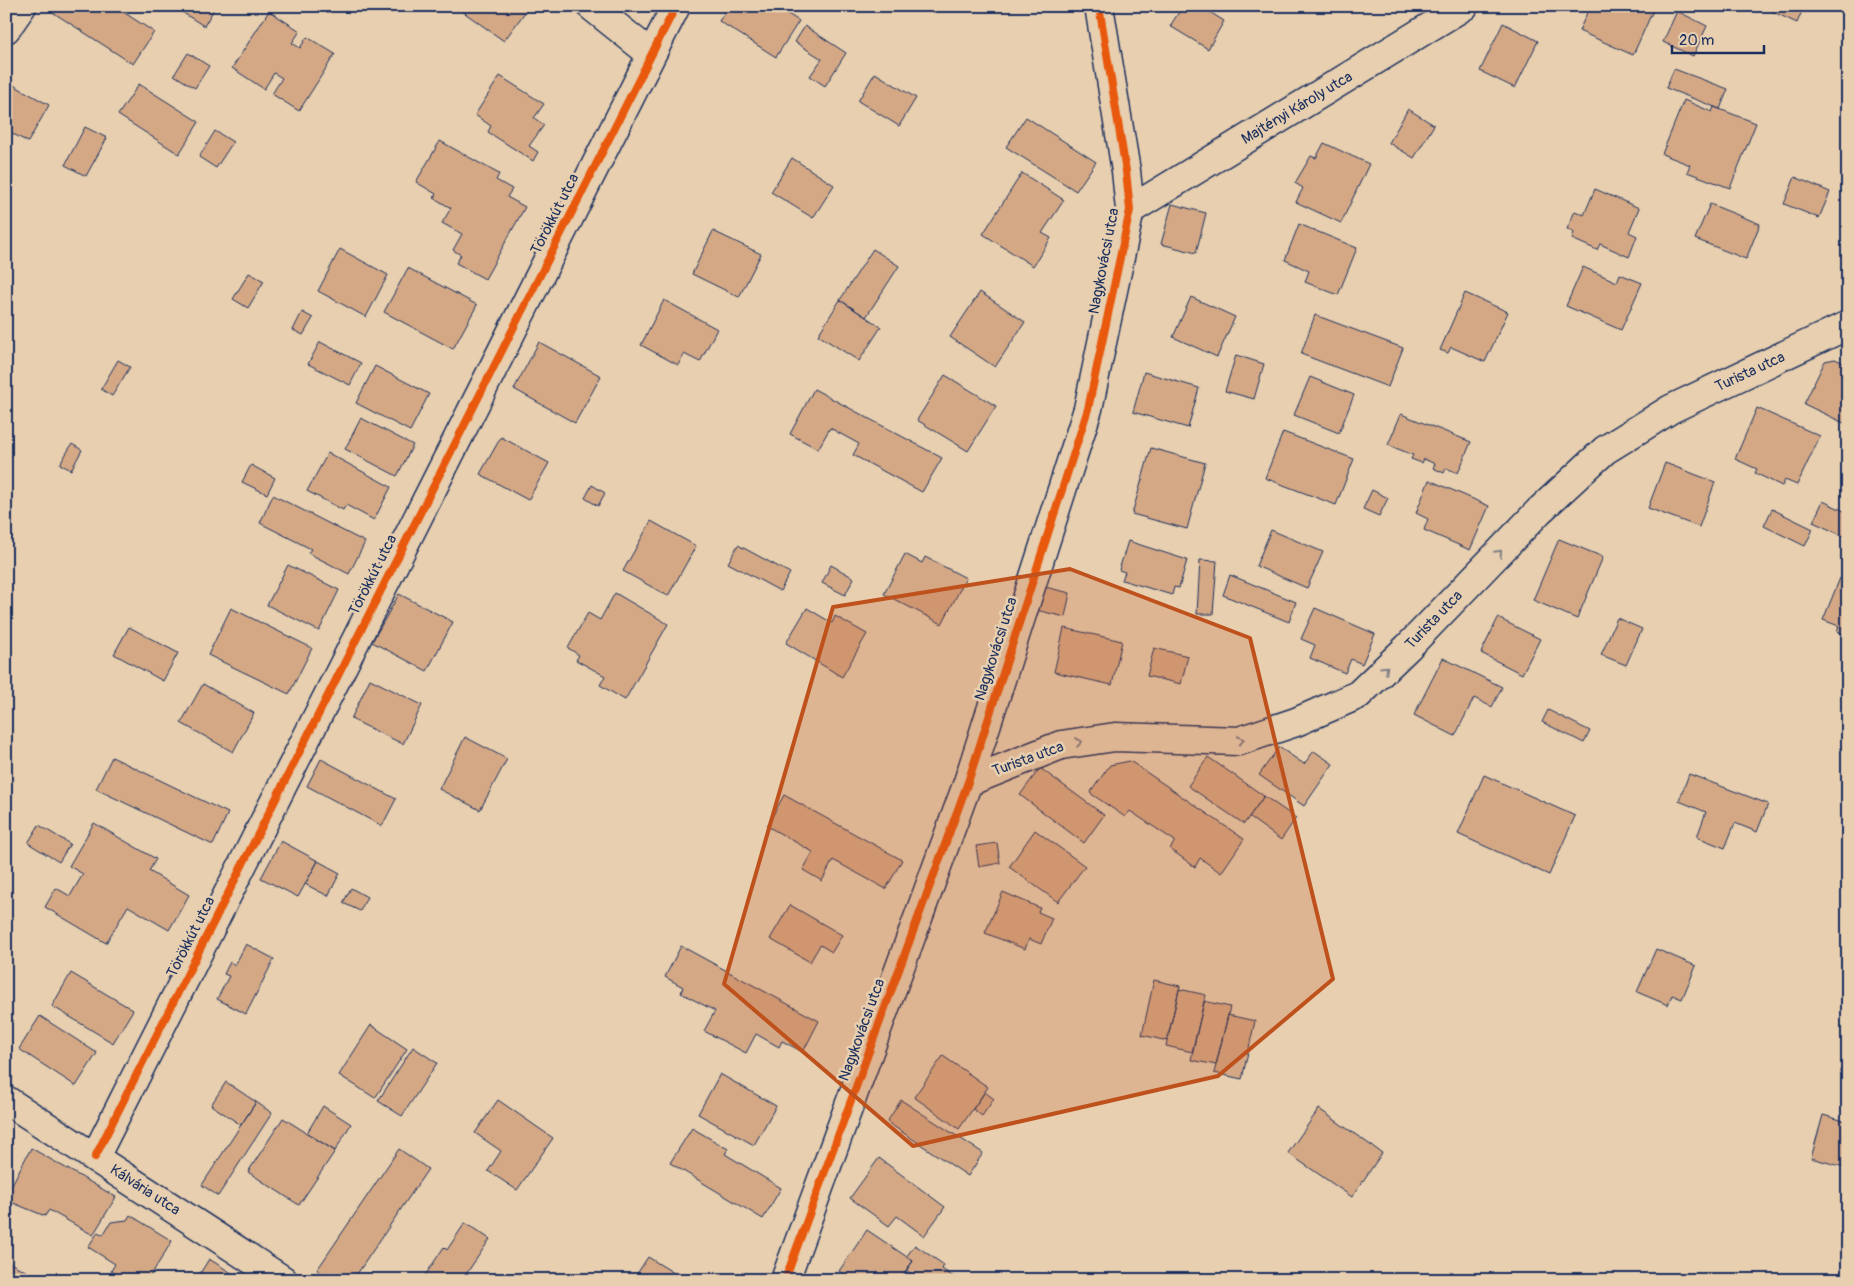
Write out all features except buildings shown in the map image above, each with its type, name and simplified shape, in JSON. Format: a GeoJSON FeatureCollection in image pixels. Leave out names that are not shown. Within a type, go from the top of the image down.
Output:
{"type":"FeatureCollection","features":[{"type":"Feature","properties":{"kind":"street"},"geometry":{"type":"LineString","coordinates":[[6,29],[22,6]]}},
{"type":"Feature","properties":{"kind":"street"},"geometry":{"type":"LineString","coordinates":[[591,6],[651,54]]}},
{"type":"Feature","properties":{"kind":"street","name":"Törökkút utca"},"geometry":{"type":"LineString","coordinates":[[95,1157],[676,6]]}},
{"type":"Feature","properties":{"kind":"street","name":"Nagykovácsi utca"},"geometry":{"type":"LineString","coordinates":[[785,1280],[968,782],[1088,409],[1130,210],[1126,171],[1099,6]]}},
{"type":"Feature","properties":{"kind":"street","name":"Majtényi Károly utca"},"geometry":{"type":"LineString","coordinates":[[1130,210],[1464,6]]}},
{"type":"Feature","properties":{"kind":"street","name":"Turista utca"},"geometry":{"type":"LineString","coordinates":[[968,782],[1061,745],[1106,738],[1239,742],[1296,722],[1358,695],[1408,647],[1539,511],[1606,450],[1671,409],[1848,325]]}},
{"type":"Feature","properties":{"kind":"street","name":"Kálvária utca"},"geometry":{"type":"LineString","coordinates":[[6,1100],[283,1280]]}},
{"type":"Feature","properties":{"kind":"highlighted area"},"geometry":{"type":"Polygon","coordinates":[[[1070,569],[1250,638],[1333,979],[1218,1076],[913,1146],[724,984],[833,607],[1070,569]]]}},
{"type":"Feature","properties":{"kind":"cycle path"},"geometry":{"type":"LineString","coordinates":[[95,1157],[676,6]]}},
{"type":"Feature","properties":{"kind":"cycle path"},"geometry":{"type":"LineString","coordinates":[[785,1280],[968,782],[1088,409],[1130,210],[1126,171],[1099,6]]}}]}
